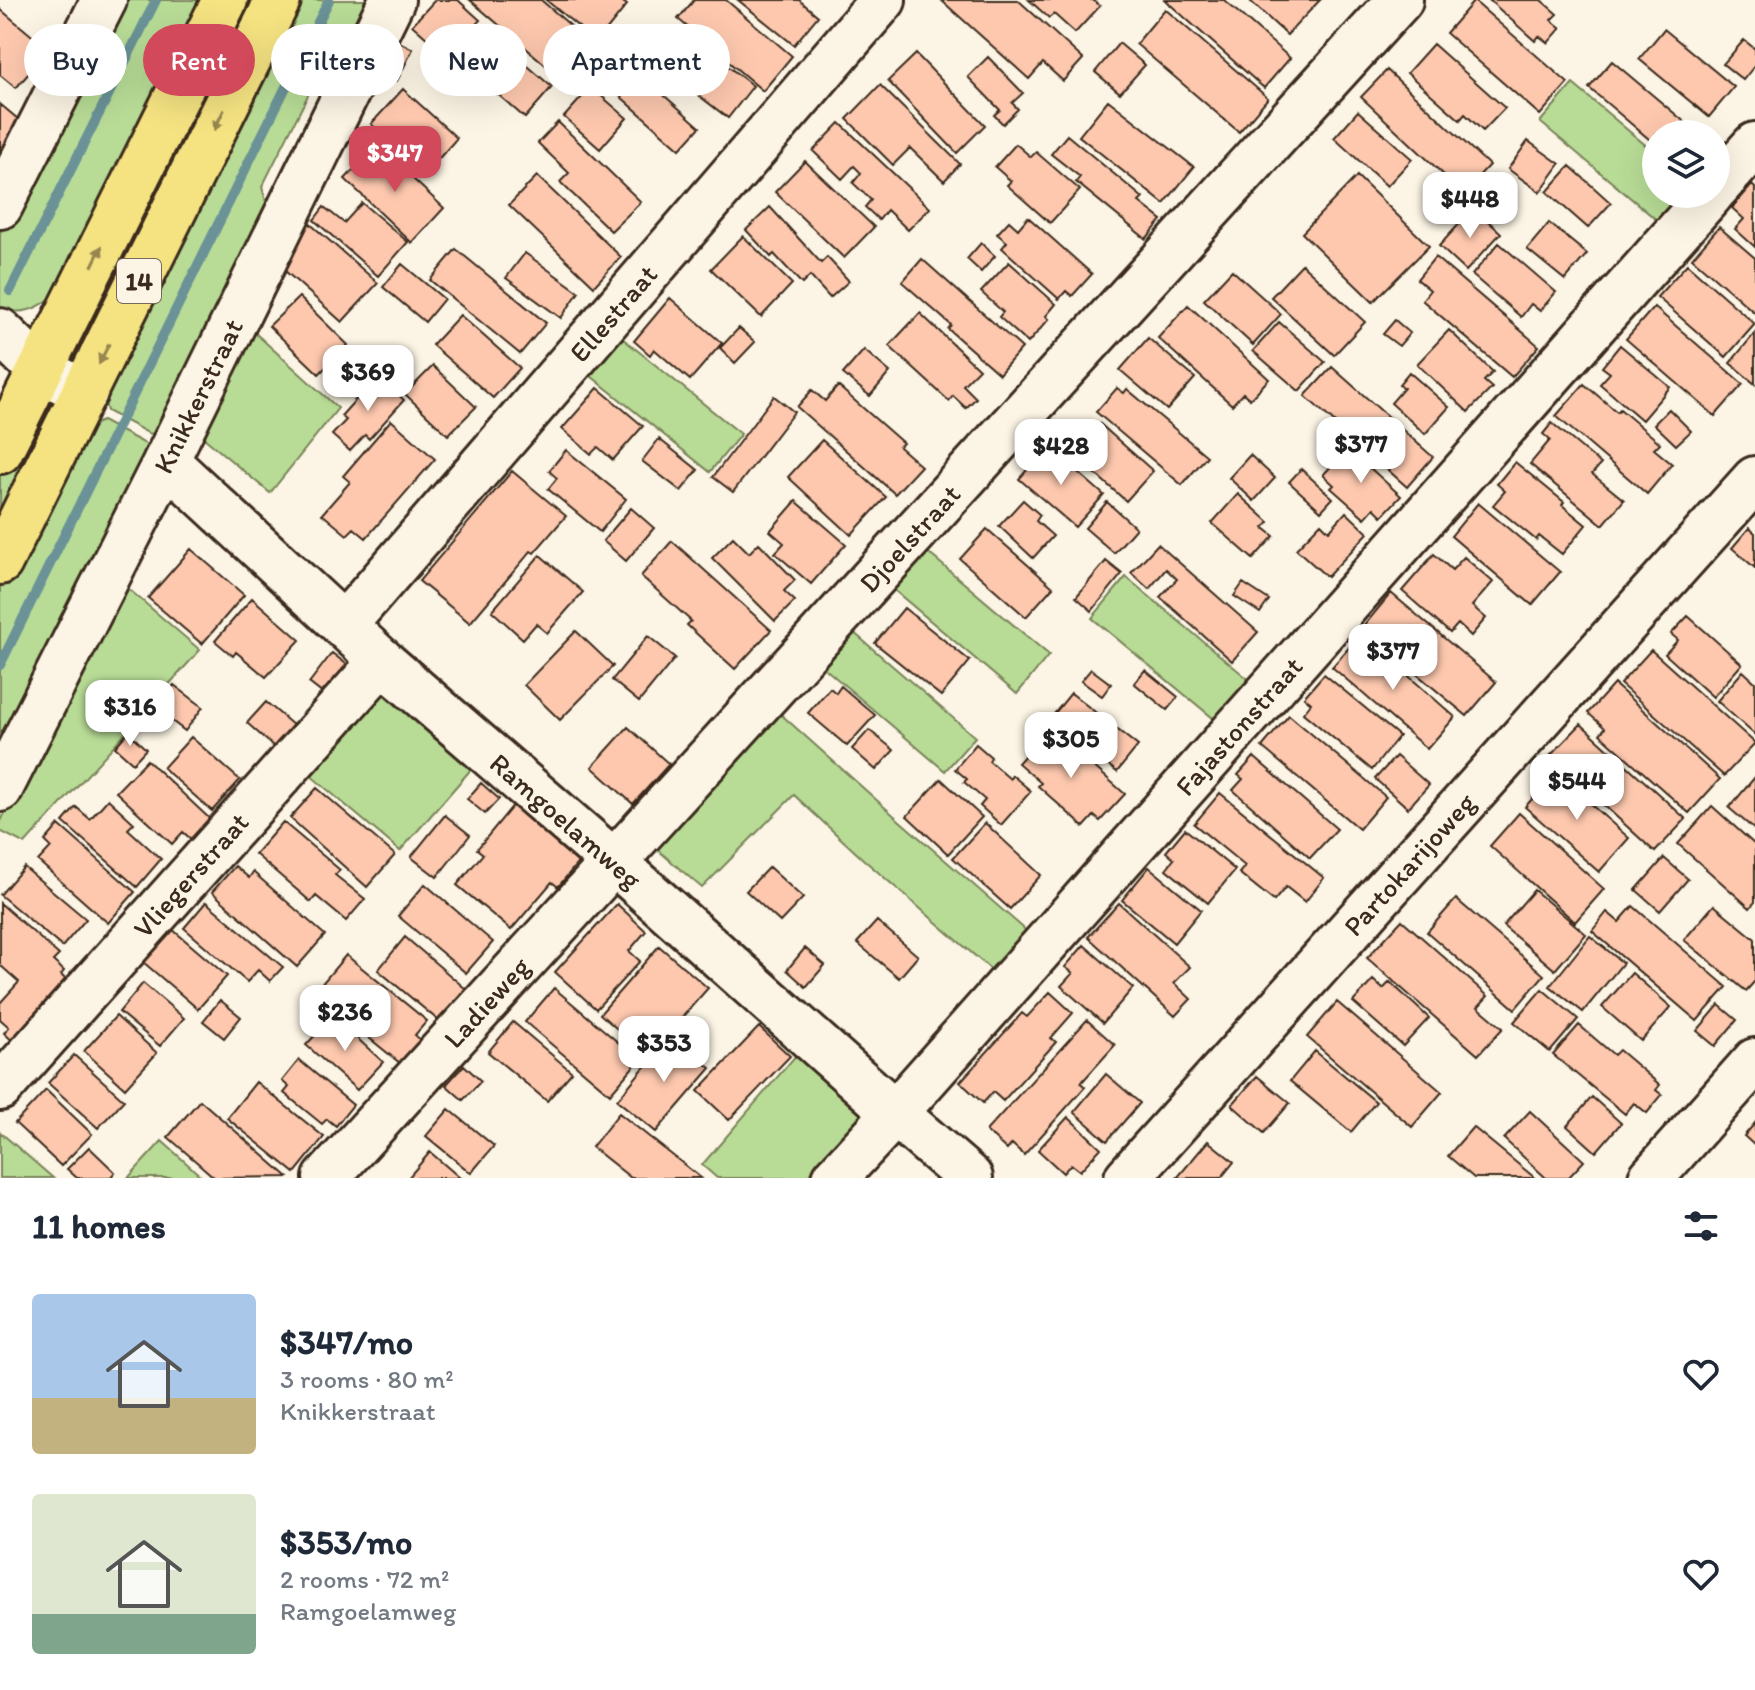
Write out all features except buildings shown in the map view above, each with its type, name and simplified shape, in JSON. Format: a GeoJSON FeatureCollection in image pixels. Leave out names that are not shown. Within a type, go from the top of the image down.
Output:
{"type":"FeatureCollection","features":[{"type":"Feature","properties":{"kind":"main road","name":"14"},"geometry":{"type":"LineString","coordinates":[[0,451],[225,0]]}},
{"type":"Feature","properties":{"kind":"main road","name":"14"},"geometry":{"type":"LineString","coordinates":[[0,562],[278,0]]}},
{"type":"Feature","properties":{"kind":"street"},"geometry":{"type":"LineString","coordinates":[[0,206],[104,0]]}},
{"type":"Feature","properties":{"kind":"street","name":"Knikkerstraat"},"geometry":{"type":"LineString","coordinates":[[0,789],[166,461],[392,0]]}},
{"type":"Feature","properties":{"kind":"street","name":"Ellestraat"},"geometry":{"type":"LineString","coordinates":[[344,625],[883,0]]}},
{"type":"Feature","properties":{"kind":"street","name":"Djoelstraat"},"geometry":{"type":"LineString","coordinates":[[615,863],[1400,0]]}},
{"type":"Feature","properties":{"kind":"street"},"geometry":{"type":"LineString","coordinates":[[1730,173],[1755,145]]}},
{"type":"Feature","properties":{"kind":"street","name":"Fajastonstraat"},"geometry":{"type":"LineString","coordinates":[[835,1178],[1699,208]]}},
{"type":"Feature","properties":{"kind":"street"},"geometry":{"type":"LineString","coordinates":[[0,331],[40,370],[85,392]]}},
{"type":"Feature","properties":{"kind":"street","name":"Ramgoelamweg"},"geometry":{"type":"LineString","coordinates":[[166,461],[382,661],[970,1178]]}},
{"type":"Feature","properties":{"kind":"street","name":"Partokarijoweg"},"geometry":{"type":"LineString","coordinates":[[1127,1178],[1755,479]]}},
{"type":"Feature","properties":{"kind":"street","name":"Vliegerstraat"},"geometry":{"type":"LineString","coordinates":[[0,1088],[382,661]]}},
{"type":"Feature","properties":{"kind":"street","name":"Ladieweg"},"geometry":{"type":"LineString","coordinates":[[326,1178],[615,863]]}},
{"type":"Feature","properties":{"kind":"street"},"geometry":{"type":"LineString","coordinates":[[1651,1178],[1755,1061]]}},
{"type":"Feature","properties":{"kind":"green space"},"geometry":{"type":"Polygon","coordinates":[[[117,0],[204,0],[192,24],[143,24],[143,96],[156,96],[58,292],[31,309],[8,310],[0,307],[0,233],[69,96],[127,96],[127,24],[105,24],[117,0]]]}},
{"type":"Feature","properties":{"kind":"green space"},"geometry":{"type":"Polygon","coordinates":[[[239,0],[267,0],[254,24],[228,24],[239,0]]]}},
{"type":"Feature","properties":{"kind":"green space"},"geometry":{"type":"Polygon","coordinates":[[[293,0],[373,0],[361,24],[281,24],[293,0]]]}},
{"type":"Feature","properties":{"kind":"green space"},"geometry":{"type":"Polygon","coordinates":[[[271,45],[271,96],[308,96],[262,187],[268,209],[161,430],[148,433],[107,411],[102,392],[246,96],[255,96],[255,78],[271,45]]]}},
{"type":"Feature","properties":{"kind":"green space"},"geometry":{"type":"Polygon","coordinates":[[[1573,84],[1642,142],[1642,208],[1540,122],[1573,84]]]}},
{"type":"Feature","properties":{"kind":"green space"},"geometry":{"type":"Polygon","coordinates":[[[193,96],[217,96],[80,356],[71,351],[193,96]]]}},
{"type":"Feature","properties":{"kind":"green space"},"geometry":{"type":"Polygon","coordinates":[[[1643,208],[1669,208],[1658,221],[1643,208]]]}},
{"type":"Feature","properties":{"kind":"green space"},"geometry":{"type":"Polygon","coordinates":[[[254,332],[338,408],[270,493],[204,438],[254,332]]]}},
{"type":"Feature","properties":{"kind":"green space"},"geometry":{"type":"Polygon","coordinates":[[[622,338],[741,434],[710,472],[591,376],[622,338]]]}},
{"type":"Feature","properties":{"kind":"green space"},"geometry":{"type":"Polygon","coordinates":[[[42,414],[46,420],[0,527],[0,469],[42,414]]]}},
{"type":"Feature","properties":{"kind":"green space"},"geometry":{"type":"Polygon","coordinates":[[[102,421],[155,449],[0,757],[0,586],[64,457],[88,427],[102,421]]]}},
{"type":"Feature","properties":{"kind":"green space"},"geometry":{"type":"Polygon","coordinates":[[[919,545],[1049,655],[1017,694],[887,584],[919,545]]]}},
{"type":"Feature","properties":{"kind":"green space"},"geometry":{"type":"Polygon","coordinates":[[[1126,577],[1253,683],[1219,723],[1092,618],[1126,577]]]}},
{"type":"Feature","properties":{"kind":"green space"},"geometry":{"type":"Polygon","coordinates":[[[118,580],[200,650],[25,844],[0,831],[0,823],[118,580]]]}},
{"type":"Feature","properties":{"kind":"green space"},"geometry":{"type":"Polygon","coordinates":[[[845,625],[975,737],[945,771],[815,660],[845,625]]]}},
{"type":"Feature","properties":{"kind":"green space"},"geometry":{"type":"Polygon","coordinates":[[[383,691],[473,767],[400,851],[310,775],[383,691]]]}},
{"type":"Feature","properties":{"kind":"green space"},"geometry":{"type":"Polygon","coordinates":[[[776,710],[1029,933],[995,973],[794,795],[702,888],[659,851],[656,838],[776,710]]]}},
{"type":"Feature","properties":{"kind":"green space"},"geometry":{"type":"Polygon","coordinates":[[[798,1053],[861,1107],[864,1116],[817,1178],[717,1178],[702,1165],[798,1053]]]}},
{"type":"Feature","properties":{"kind":"green space"},"geometry":{"type":"Polygon","coordinates":[[[0,1132],[53,1178],[0,1178],[0,1132]]]}},
{"type":"Feature","properties":{"kind":"green space"},"geometry":{"type":"Polygon","coordinates":[[[162,1141],[203,1178],[128,1178],[162,1141]]]}},
{"type":"Feature","properties":{"kind":"waterway"},"geometry":{"type":"LineString","coordinates":[[10,291],[156,0]]}},
{"type":"Feature","properties":{"kind":"waterway"},"geometry":{"type":"LineString","coordinates":[[0,665],[329,0]]}}]}
